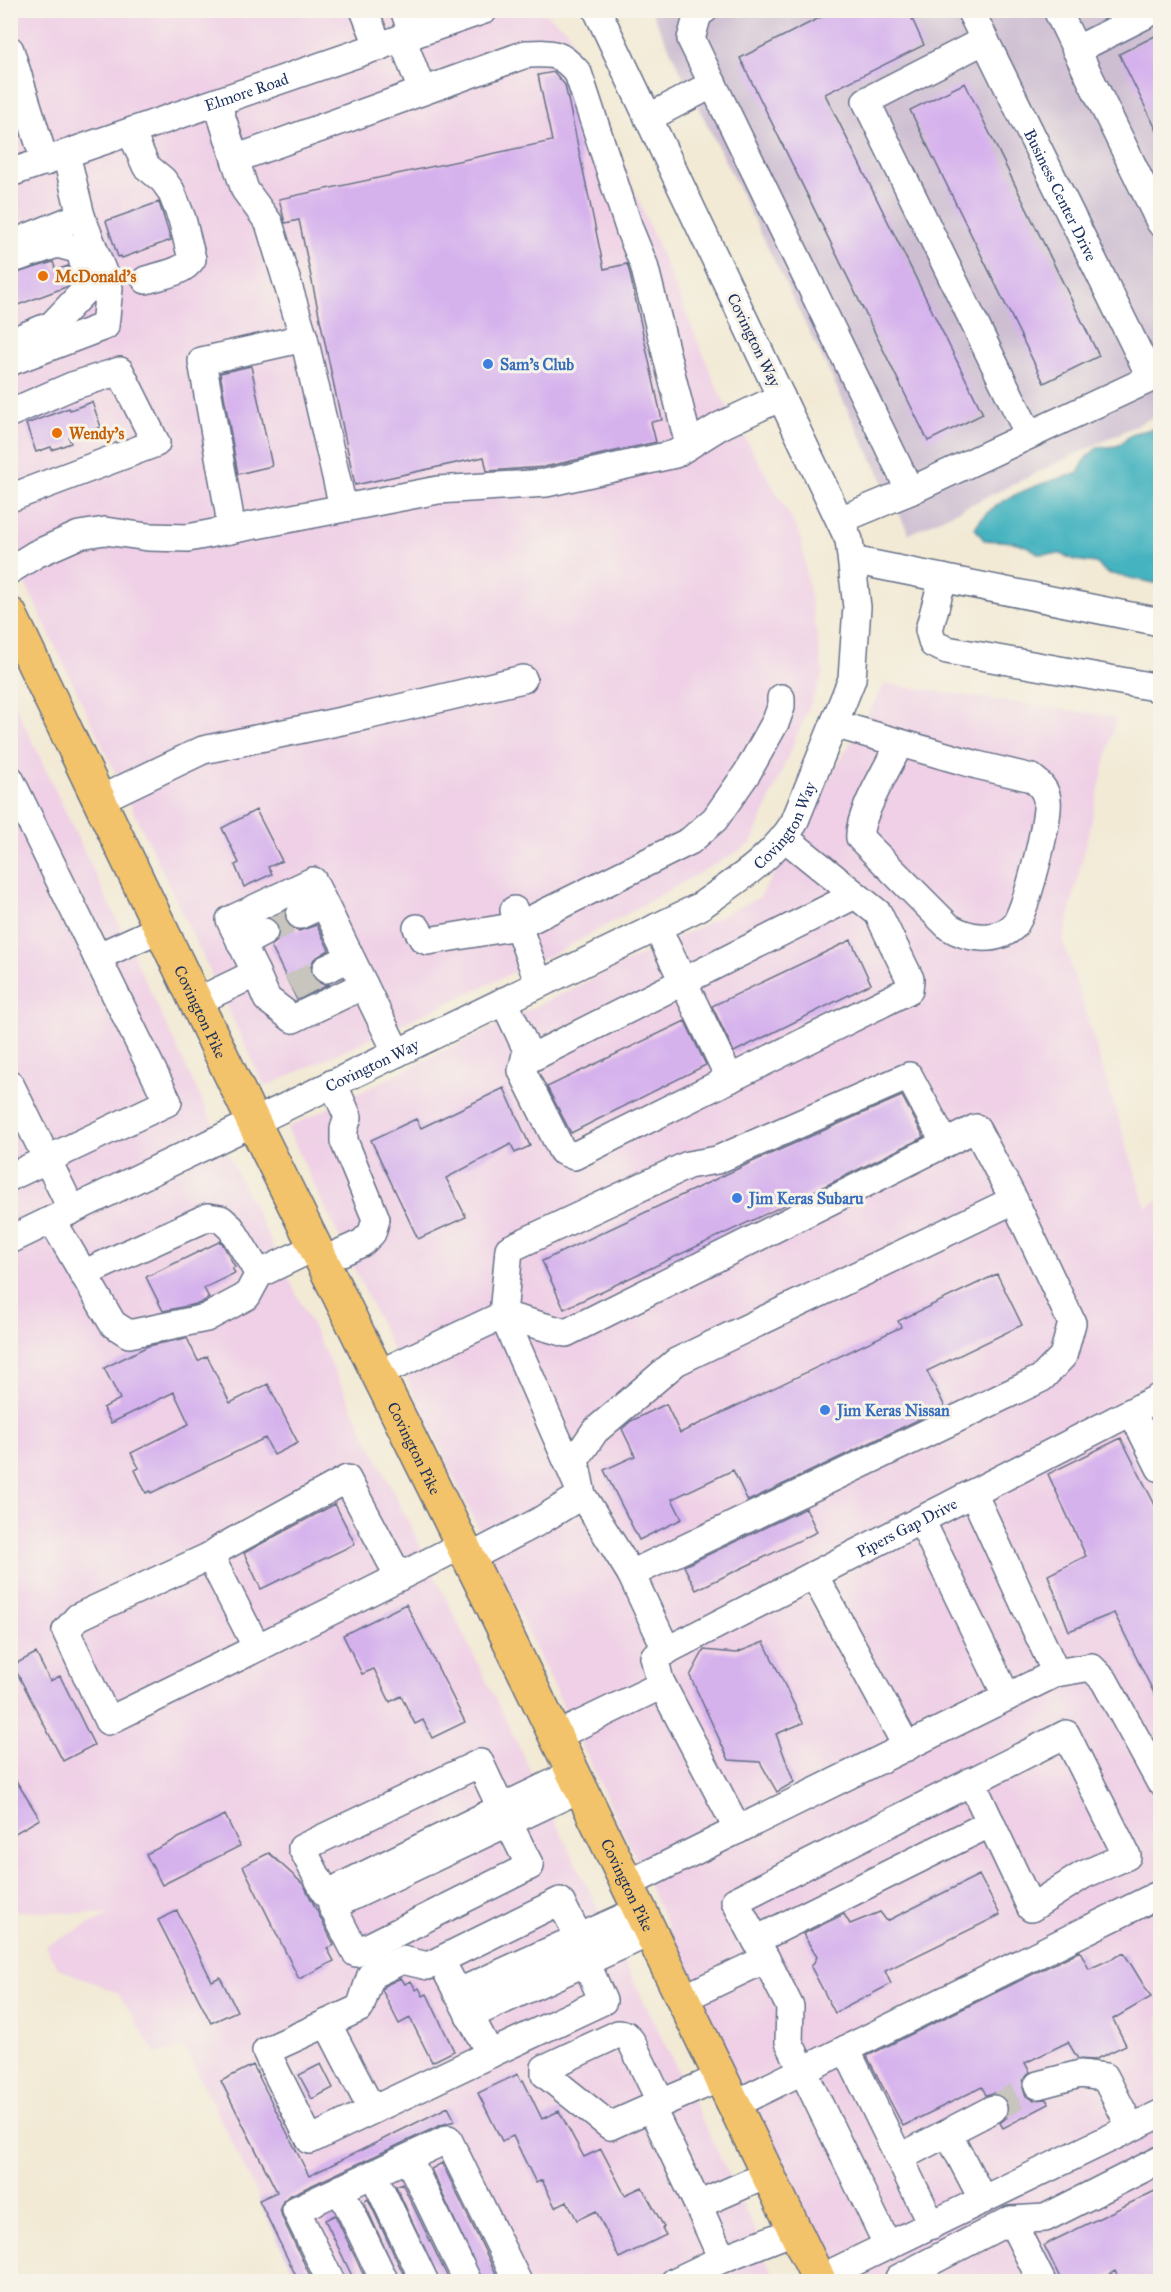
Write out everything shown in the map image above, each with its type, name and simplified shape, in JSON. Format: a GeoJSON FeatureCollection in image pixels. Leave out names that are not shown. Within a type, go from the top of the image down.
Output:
{"type":"FeatureCollection","features":[{"type":"Feature","properties":{"kind":"main road","name":"Covington Pike"},"geometry":{"type":"LineString","coordinates":[[12,624],[253,1121],[684,1998],[819,2280]]}},
{"type":"Feature","properties":{"kind":"street"},"geometry":{"type":"LineString","coordinates":[[364,10],[400,33],[422,91]]}},
{"type":"Feature","properties":{"kind":"street","name":"Elmore Road"},"geometry":{"type":"LineString","coordinates":[[10,173],[217,102],[400,33],[484,10]]}},
{"type":"Feature","properties":{"kind":"street","name":"Covington Way"},"geometry":{"type":"LineString","coordinates":[[10,1240],[699,907],[756,867],[784,838],[794,823],[852,679],[857,607],[849,540],[597,10]]}},
{"type":"Feature","properties":{"kind":"street","name":"Business Center Drive"},"geometry":{"type":"LineString","coordinates":[[840,520],[910,491],[1156,376],[970,10]]}},
{"type":"Feature","properties":{"kind":"street"},"geometry":{"type":"LineString","coordinates":[[1057,10],[1161,222]]}},
{"type":"Feature","properties":{"kind":"street"},"geometry":{"type":"LineString","coordinates":[[1076,50],[1155,10]]}},
{"type":"Feature","properties":{"kind":"street"},"geometry":{"type":"LineString","coordinates":[[701,12],[691,39],[910,491]]}},
{"type":"Feature","properties":{"kind":"street"},"geometry":{"type":"LineString","coordinates":[[985,40],[866,101],[1029,435]]}},
{"type":"Feature","properties":{"kind":"street"},"geometry":{"type":"LineString","coordinates":[[10,50],[81,216],[109,288],[105,326],[10,362]]}},
{"type":"Feature","properties":{"kind":"street"},"geometry":{"type":"LineString","coordinates":[[235,159],[526,54],[558,54],[568,61],[578,73],[630,231],[645,265],[689,445]]}},
{"type":"Feature","properties":{"kind":"street"},"geometry":{"type":"LineString","coordinates":[[648,118],[713,84]]}},
{"type":"Feature","properties":{"kind":"street"},"geometry":{"type":"LineString","coordinates":[[217,102],[245,190],[269,224],[304,338],[344,507]]}},
{"type":"Feature","properties":{"kind":"street"},"geometry":{"type":"LineString","coordinates":[[131,132],[146,166],[163,180],[171,191],[182,219],[192,259],[189,264],[179,270],[146,280]]}},
{"type":"Feature","properties":{"kind":"street"},"geometry":{"type":"LineString","coordinates":[[10,243],[81,216]]}},
{"type":"Feature","properties":{"kind":"street"},"geometry":{"type":"LineString","coordinates":[[10,260],[57,244],[80,250],[89,286],[52,325],[10,342]]}},
{"type":"Feature","properties":{"kind":"street"},"geometry":{"type":"LineString","coordinates":[[230,530],[230,512],[202,361],[304,338]]}},
{"type":"Feature","properties":{"kind":"street"},"geometry":{"type":"LineString","coordinates":[[10,413],[72,386],[120,371],[156,443],[11,495]]}},
{"type":"Feature","properties":{"kind":"street"},"geometry":{"type":"LineString","coordinates":[[10,570],[36,554],[79,535],[105,531],[148,537],[188,538],[438,490],[546,483],[675,454],[720,426],[781,397]]}},
{"type":"Feature","properties":{"kind":"street"},"geometry":{"type":"LineString","coordinates":[[852,560],[1161,621]]}},
{"type":"Feature","properties":{"kind":"street"},"geometry":{"type":"LineString","coordinates":[[943,578],[929,630],[933,644],[947,650],[1161,688]]}},
{"type":"Feature","properties":{"kind":"street"},"geometry":{"type":"LineString","coordinates":[[99,800],[203,750],[370,715],[522,679]]}},
{"type":"Feature","properties":{"kind":"street"},"geometry":{"type":"LineString","coordinates":[[417,928],[423,939],[428,941],[516,918],[690,841],[715,819],[747,773],[776,721],[781,707],[781,698]]}},
{"type":"Feature","properties":{"kind":"street"},"geometry":{"type":"LineString","coordinates":[[834,724],[977,765],[1032,778],[1045,791],[1048,808],[1039,855],[1018,922],[1007,931],[975,938],[955,931],[932,913],[915,891],[860,838],[859,830],[864,816],[900,743]]}},
{"type":"Feature","properties":{"kind":"street"},"geometry":{"type":"LineString","coordinates":[[10,779],[168,1102],[10,1177]]}},
{"type":"Feature","properties":{"kind":"street"},"geometry":{"type":"LineString","coordinates":[[504,1001],[527,1050],[522,1071],[562,1151],[574,1156],[909,990],[910,980],[878,913],[784,838]]}},
{"type":"Feature","properties":{"kind":"street"},"geometry":{"type":"LineString","coordinates":[[364,985],[293,1019],[279,993],[256,973],[253,938],[230,920],[313,881],[350,958],[364,985],[397,1053]]}},
{"type":"Feature","properties":{"kind":"street"},"geometry":{"type":"LineString","coordinates":[[525,1061],[855,895]]}},
{"type":"Feature","properties":{"kind":"street"},"geometry":{"type":"LineString","coordinates":[[300,915],[324,904]]}},
{"type":"Feature","properties":{"kind":"street"},"geometry":{"type":"LineString","coordinates":[[516,918],[539,984]]}},
{"type":"Feature","properties":{"kind":"street"},"geometry":{"type":"LineString","coordinates":[[657,927],[730,1079]]}},
{"type":"Feature","properties":{"kind":"street"},"geometry":{"type":"LineString","coordinates":[[97,957],[160,928]]}},
{"type":"Feature","properties":{"kind":"street"},"geometry":{"type":"LineString","coordinates":[[326,969],[350,958]]}},
{"type":"Feature","properties":{"kind":"street"},"geometry":{"type":"LineString","coordinates":[[196,1002],[256,973]]}},
{"type":"Feature","properties":{"kind":"street"},"geometry":{"type":"LineString","coordinates":[[738,1830],[662,1684],[661,1654],[631,1574],[582,1495],[503,1315],[509,1249],[688,1165],[717,1160],[909,1076],[945,1143]]}},
{"type":"Feature","properties":{"kind":"street"},"geometry":{"type":"LineString","coordinates":[[10,1084],[47,1160],[62,1215],[83,1274],[113,1324],[129,1334],[206,1318],[247,1296],[259,1275],[319,1254],[362,1244],[372,1233],[376,1219],[344,1141],[344,1129],[348,1117],[333,1083]]}},
{"type":"Feature","properties":{"kind":"street"},"geometry":{"type":"LineString","coordinates":[[378,1374],[503,1315],[566,1333],[976,1128],[1014,1200],[1072,1323],[1063,1356],[1042,1378],[631,1574]]}},
{"type":"Feature","properties":{"kind":"street"},"geometry":{"type":"LineString","coordinates":[[582,1495],[575,1460],[595,1431],[676,1362],[1014,1200]]}},
{"type":"Feature","properties":{"kind":"street"},"geometry":{"type":"LineString","coordinates":[[83,1274],[208,1217],[221,1219],[231,1228],[259,1275]]}},
{"type":"Feature","properties":{"kind":"street","name":"Pipers Gap Drive"},"geometry":{"type":"LineString","coordinates":[[661,1654],[1161,1397]]}},
{"type":"Feature","properties":{"kind":"street"},"geometry":{"type":"LineString","coordinates":[[1132,1412],[1161,1468]]}},
{"type":"Feature","properties":{"kind":"street"},"geometry":{"type":"LineString","coordinates":[[399,1577],[347,1479],[210,1556],[78,1617],[66,1631],[108,1721],[399,1577],[538,1522],[582,1495]]}},
{"type":"Feature","properties":{"kind":"street"},"geometry":{"type":"LineString","coordinates":[[974,1493],[1056,1673]]}},
{"type":"Feature","properties":{"kind":"street"},"geometry":{"type":"LineString","coordinates":[[921,1520],[1007,1697]]}},
{"type":"Feature","properties":{"kind":"street"},"geometry":{"type":"LineString","coordinates":[[210,1556],[257,1648]]}},
{"type":"Feature","properties":{"kind":"street"},"geometry":{"type":"LineString","coordinates":[[814,1575],[907,1747]]}},
{"type":"Feature","properties":{"kind":"street"},"geometry":{"type":"LineString","coordinates":[[463,2005],[583,1950],[640,1909],[738,1830],[1056,1673],[1091,1667],[1104,1680],[1161,1782]]}},
{"type":"Feature","properties":{"kind":"street"},"geometry":{"type":"LineString","coordinates":[[556,1736],[662,1684]]}},
{"type":"Feature","properties":{"kind":"street"},"geometry":{"type":"LineString","coordinates":[[888,2246],[801,2071],[789,2042],[790,2007],[735,1901],[971,1781],[1066,1734],[1127,1856],[1083,1875],[1031,1908],[971,1781]]}},
{"type":"Feature","properties":{"kind":"street"},"geometry":{"type":"LineString","coordinates":[[480,1763],[530,1866],[356,1953],[329,1900],[302,1848],[480,1763]]}},
{"type":"Feature","properties":{"kind":"street"},"geometry":{"type":"LineString","coordinates":[[329,1900],[577,1780]]}},
{"type":"Feature","properties":{"kind":"street"},"geometry":{"type":"LineString","coordinates":[[684,1998],[761,1949],[991,1823]]}},
{"type":"Feature","properties":{"kind":"street"},"geometry":{"type":"LineString","coordinates":[[722,2259],[656,2105],[728,2090],[801,2071],[1161,1894]]}},
{"type":"Feature","properties":{"kind":"street"},"geometry":{"type":"LineString","coordinates":[[560,1901],[603,2001],[310,2140],[266,2051],[360,2008],[371,1975],[402,1960],[428,1966],[441,1961],[560,1901]]}},
{"type":"Feature","properties":{"kind":"street"},"geometry":{"type":"LineString","coordinates":[[441,1961],[490,2054]]}},
{"type":"Feature","properties":{"kind":"street"},"geometry":{"type":"LineString","coordinates":[[327,2023],[372,2110]]}},
{"type":"Feature","properties":{"kind":"street"},"geometry":{"type":"LineString","coordinates":[[846,2049],[932,2225]]}},
{"type":"Feature","properties":{"kind":"street"},"geometry":{"type":"LineString","coordinates":[[1038,2085],[1080,2074],[1105,2076],[1131,2128]]}},
{"type":"Feature","properties":{"kind":"street"},"geometry":{"type":"LineString","coordinates":[[899,2158],[993,2109]]}},
{"type":"Feature","properties":{"kind":"street"},"geometry":{"type":"LineString","coordinates":[[819,2280],[1161,2114]]}},
{"type":"Feature","properties":{"kind":"street"},"geometry":{"type":"LineString","coordinates":[[948,2133],[983,2200]]}},
{"type":"Feature","properties":{"kind":"street"},"geometry":{"type":"LineString","coordinates":[[331,2282],[296,2210],[448,2139],[518,2282]]}},
{"type":"Feature","properties":{"kind":"street"},"geometry":{"type":"LineString","coordinates":[[408,2157],[468,2282]]}},
{"type":"Feature","properties":{"kind":"street"},"geometry":{"type":"LineString","coordinates":[[901,2282],[899,2278],[1011,2220],[1045,2218],[1161,2160]]}},
{"type":"Feature","properties":{"kind":"street"},"geometry":{"type":"LineString","coordinates":[[373,2174],[425,2282]]}},
{"type":"Feature","properties":{"kind":"street"},"geometry":{"type":"LineString","coordinates":[[698,2205],[769,2174]]}},
{"type":"Feature","properties":{"kind":"street"},"geometry":{"type":"LineString","coordinates":[[340,2189],[385,2282]]}},
{"type":"Feature","properties":{"kind":"street"},"geometry":{"type":"LineString","coordinates":[[1011,2220],[1042,2282]]}},
{"type":"Feature","properties":{"kind":"street"},"geometry":{"type":"LineString","coordinates":[[674,2282],[722,2259],[796,2230]]}},
{"type":"Feature","properties":{"kind":"shaded area"},"geometry":{"type":"Polygon","coordinates":[[[11,11],[541,11],[567,29],[719,392],[800,534],[823,674],[751,844],[562,950],[265,1087],[11,553],[11,11]]]}},
{"type":"Feature","properties":{"kind":"shaded area"},"geometry":{"type":"Polygon","coordinates":[[[651,11],[1160,11],[1160,414],[909,534],[651,11]]]}},
{"type":"Feature","properties":{"kind":"shaded area"},"geometry":{"type":"Polygon","coordinates":[[[885,684],[1116,717],[1063,941],[1146,1207],[1160,1200],[1160,2281],[828,2281],[651,1890],[287,1128],[760,897],[885,684]]]}},
{"type":"Feature","properties":{"kind":"shaded area"},"geometry":{"type":"Polygon","coordinates":[[[10,694],[213,1124],[709,2134],[754,2229],[775,2281],[300,2281],[185,2048],[156,2054],[118,1993],[58,1968],[45,1946],[110,1914],[11,1911],[10,694]]]}},
{"type":"Feature","properties":{"kind":"water"},"geometry":{"type":"Polygon","coordinates":[[[1160,424],[1160,584],[1107,573],[1096,563],[1074,560],[1061,554],[1039,554],[1019,544],[984,540],[975,528],[983,517],[1006,500],[1036,486],[1078,473],[1086,458],[1097,448],[1117,446],[1134,433],[1153,429],[1160,424]]]}},
{"type":"Feature","properties":{"kind":"building"},"geometry":{"type":"Polygon","coordinates":[[[835,10],[908,10],[924,45],[825,94],[983,414],[928,441],[740,58],[835,10]]]}},
{"type":"Feature","properties":{"kind":"building"},"geometry":{"type":"Polygon","coordinates":[[[1161,33],[1161,139],[1119,54],[1161,33]]]}},
{"type":"Feature","properties":{"kind":"building"},"geometry":{"type":"Polygon","coordinates":[[[554,72],[565,85],[604,269],[627,264],[629,270],[662,420],[651,422],[656,442],[544,467],[487,471],[484,457],[355,485],[299,220],[285,223],[279,199],[552,141],[538,75],[554,72]]]}},
{"type":"Feature","properties":{"kind":"building"},"geometry":{"type":"Polygon","coordinates":[[[965,83],[1099,356],[1044,383],[910,110],[965,83]]]}},
{"type":"Feature","properties":{"kind":"building"},"geometry":{"type":"Polygon","coordinates":[[[159,202],[171,240],[122,258],[118,257],[106,221],[159,202]]]}},
{"type":"Feature","properties":{"kind":"building","name":"McDonald's"},"geometry":{"type":"Polygon","coordinates":[[[53,262],[56,270],[68,266],[72,281],[66,287],[10,308],[10,275],[53,262]]]}},
{"type":"Feature","properties":{"kind":"building"},"geometry":{"type":"Polygon","coordinates":[[[251,366],[272,466],[238,474],[220,373],[251,366]]]}},
{"type":"Feature","properties":{"kind":"building","name":"Wendy's"},"geometry":{"type":"Polygon","coordinates":[[[92,402],[101,427],[69,438],[71,443],[52,450],[51,447],[36,452],[26,424],[92,402]]]}},
{"type":"Feature","properties":{"kind":"building"},"geometry":{"type":"Polygon","coordinates":[[[256,810],[282,861],[268,867],[272,874],[244,887],[235,865],[239,863],[222,828],[256,810]]]}},
{"type":"Feature","properties":{"kind":"building"},"geometry":{"type":"Polygon","coordinates":[[[285,912],[286,921],[291,928],[299,931],[317,925],[329,950],[314,959],[310,968],[316,981],[324,985],[330,984],[297,1000],[271,946],[277,941],[280,932],[278,924],[271,918],[285,912]]]}},
{"type":"Feature","properties":{"kind":"building"},"geometry":{"type":"Polygon","coordinates":[[[851,940],[871,984],[734,1052],[712,1006],[851,940]]]}},
{"type":"Feature","properties":{"kind":"building"},"geometry":{"type":"Polygon","coordinates":[[[685,1021],[706,1065],[571,1133],[547,1087],[685,1021]]]}},
{"type":"Feature","properties":{"kind":"building"},"geometry":{"type":"Polygon","coordinates":[[[504,1088],[530,1146],[515,1153],[511,1144],[446,1178],[466,1217],[418,1239],[371,1140],[416,1119],[421,1128],[504,1088]]]}},
{"type":"Feature","properties":{"kind":"building","name":"Jim Keras Subaru"},"geometry":{"type":"Polygon","coordinates":[[[902,1096],[924,1137],[564,1309],[542,1261],[752,1162],[902,1096]]]}},
{"type":"Feature","properties":{"kind":"building"},"geometry":{"type":"Polygon","coordinates":[[[221,1241],[235,1267],[232,1268],[235,1273],[204,1288],[209,1298],[201,1303],[163,1311],[146,1277],[221,1241]]]}},
{"type":"Feature","properties":{"kind":"building"},"geometry":{"type":"Polygon","coordinates":[[[997,1274],[1022,1325],[927,1371],[945,1407],[748,1501],[733,1470],[672,1499],[682,1519],[639,1540],[604,1470],[635,1456],[622,1429],[631,1421],[666,1404],[680,1433],[901,1327],[898,1321],[997,1274]]]}},
{"type":"Feature","properties":{"kind":"building"},"geometry":{"type":"Polygon","coordinates":[[[187,1338],[198,1361],[207,1356],[230,1403],[268,1384],[298,1443],[274,1455],[265,1438],[151,1493],[150,1491],[146,1493],[135,1470],[139,1468],[131,1453],[189,1424],[174,1392],[111,1423],[103,1408],[120,1399],[104,1368],[148,1346],[187,1338]]]}},
{"type":"Feature","properties":{"kind":"building"},"geometry":{"type":"Polygon","coordinates":[[[1121,1438],[1161,1517],[1161,1707],[1114,1613],[1069,1631],[1048,1575],[1086,1556],[1048,1474],[1121,1438]]]}},
{"type":"Feature","properties":{"kind":"building"},"geometry":{"type":"Polygon","coordinates":[[[335,1504],[355,1544],[261,1589],[244,1553],[335,1504]]]}},
{"type":"Feature","properties":{"kind":"building"},"geometry":{"type":"Polygon","coordinates":[[[806,1508],[817,1532],[696,1590],[684,1566],[806,1508]]]}},
{"type":"Feature","properties":{"kind":"building"},"geometry":{"type":"Polygon","coordinates":[[[406,1604],[465,1722],[432,1738],[423,1720],[415,1724],[401,1696],[390,1702],[374,1669],[362,1674],[343,1635],[406,1604]]]}},
{"type":"Feature","properties":{"kind":"building"},"geometry":{"type":"Polygon","coordinates":[[[764,1642],[803,1723],[776,1734],[794,1782],[777,1792],[760,1762],[729,1760],[690,1676],[704,1650],[736,1653],[764,1642]]]}},
{"type":"Feature","properties":{"kind":"building"},"geometry":{"type":"Polygon","coordinates":[[[36,1653],[50,1681],[60,1676],[94,1745],[63,1761],[13,1665],[36,1653]]]}},
{"type":"Feature","properties":{"kind":"building"},"geometry":{"type":"Polygon","coordinates":[[[10,1771],[40,1819],[10,1836],[10,1771]]]}},
{"type":"Feature","properties":{"kind":"building"},"geometry":{"type":"Polygon","coordinates":[[[225,1815],[240,1846],[162,1885],[146,1854],[225,1815]]]}},
{"type":"Feature","properties":{"kind":"building"},"geometry":{"type":"Polygon","coordinates":[[[269,1853],[304,1885],[334,1945],[327,1948],[334,1961],[299,1979],[243,1866],[269,1853]]]}},
{"type":"Feature","properties":{"kind":"building"},"geometry":{"type":"Polygon","coordinates":[[[979,1875],[1000,1915],[885,1971],[891,1984],[835,2013],[811,1967],[817,1957],[803,1934],[844,1914],[850,1924],[880,1912],[887,1921],[979,1875]]]}},
{"type":"Feature","properties":{"kind":"building"},"geometry":{"type":"Polygon","coordinates":[[[177,1911],[212,1981],[220,1977],[237,2011],[211,2023],[158,1920],[177,1911]]]}},
{"type":"Feature","properties":{"kind":"building"},"geometry":{"type":"Polygon","coordinates":[[[1080,1951],[1089,1969],[1124,1953],[1151,1997],[1113,2019],[1126,2045],[1094,2060],[1078,2059],[1068,2042],[1025,2063],[1030,2072],[1023,2081],[1026,2096],[1034,2100],[1046,2099],[1049,2104],[1003,2128],[1000,2123],[1007,2117],[1009,2109],[1007,2102],[1001,2095],[993,2093],[986,2095],[982,2087],[903,2126],[867,2056],[1080,1951]]]}},
{"type":"Feature","properties":{"kind":"building"},"geometry":{"type":"Polygon","coordinates":[[[401,1978],[405,1984],[411,1981],[416,1990],[419,1988],[423,1996],[427,1994],[454,2051],[432,2062],[410,2018],[399,2024],[382,1990],[384,1986],[401,1978]]]}},
{"type":"Feature","properties":{"kind":"building"},"geometry":{"type":"Polygon","coordinates":[[[321,2064],[333,2088],[312,2099],[299,2075],[321,2064]]]}},
{"type":"Feature","properties":{"kind":"building"},"geometry":{"type":"Polygon","coordinates":[[[253,2065],[309,2176],[448,2107],[455,2121],[441,2125],[289,2196],[283,2201],[280,2208],[282,2217],[313,2282],[299,2282],[259,2200],[277,2192],[221,2081],[253,2065]]]}},
{"type":"Feature","properties":{"kind":"building"},"geometry":{"type":"Polygon","coordinates":[[[518,2074],[542,2119],[559,2111],[584,2157],[601,2149],[625,2195],[642,2187],[666,2235],[619,2258],[596,2211],[577,2220],[567,2201],[555,2207],[542,2180],[536,2183],[513,2136],[502,2141],[478,2093],[518,2074]]]}},
{"type":"Feature","properties":{"kind":"building"},"geometry":{"type":"Polygon","coordinates":[[[442,2163],[500,2282],[483,2282],[431,2169],[442,2163]]]}},
{"type":"Feature","properties":{"kind":"building"},"geometry":{"type":"Polygon","coordinates":[[[402,2183],[450,2282],[440,2282],[396,2186],[402,2183]]]}},
{"type":"Feature","properties":{"kind":"building"},"geometry":{"type":"Polygon","coordinates":[[[1161,2188],[1161,2282],[1121,2282],[1115,2271],[1096,2282],[1062,2282],[1044,2245],[1161,2188]]]}},
{"type":"Feature","properties":{"kind":"building"},"geometry":{"type":"Polygon","coordinates":[[[368,2199],[407,2282],[400,2282],[364,2202],[368,2199]]]}},
{"type":"Feature","properties":{"kind":"building"},"geometry":{"type":"Polygon","coordinates":[[[335,2215],[367,2282],[355,2282],[325,2220],[335,2215]]]}},
{"type":"Feature","properties":{"kind":"tunnel"},"geometry":{"type":"LineString","coordinates":[[264,932],[300,915]]}},
{"type":"Feature","properties":{"kind":"tunnel"},"geometry":{"type":"LineString","coordinates":[[291,988],[326,969]]}},
{"type":"Feature","properties":{"kind":"tunnel"},"geometry":{"type":"LineString","coordinates":[[993,2109],[1038,2085]]}},
{"type":"Feature","properties":{"kind":"place","name":"McDonald's"},"geometry":{"type":"Point","coordinates":[43,276]}},
{"type":"Feature","properties":{"kind":"place","name":"Sam's Club"},"geometry":{"type":"Point","coordinates":[488,364]}},
{"type":"Feature","properties":{"kind":"place","name":"Wendy's"},"geometry":{"type":"Point","coordinates":[57,433]}},
{"type":"Feature","properties":{"kind":"place","name":"Jim Keras Subaru"},"geometry":{"type":"Point","coordinates":[737,1198]}},
{"type":"Feature","properties":{"kind":"place","name":"Jim Keras Nissan"},"geometry":{"type":"Point","coordinates":[825,1410]}}]}
